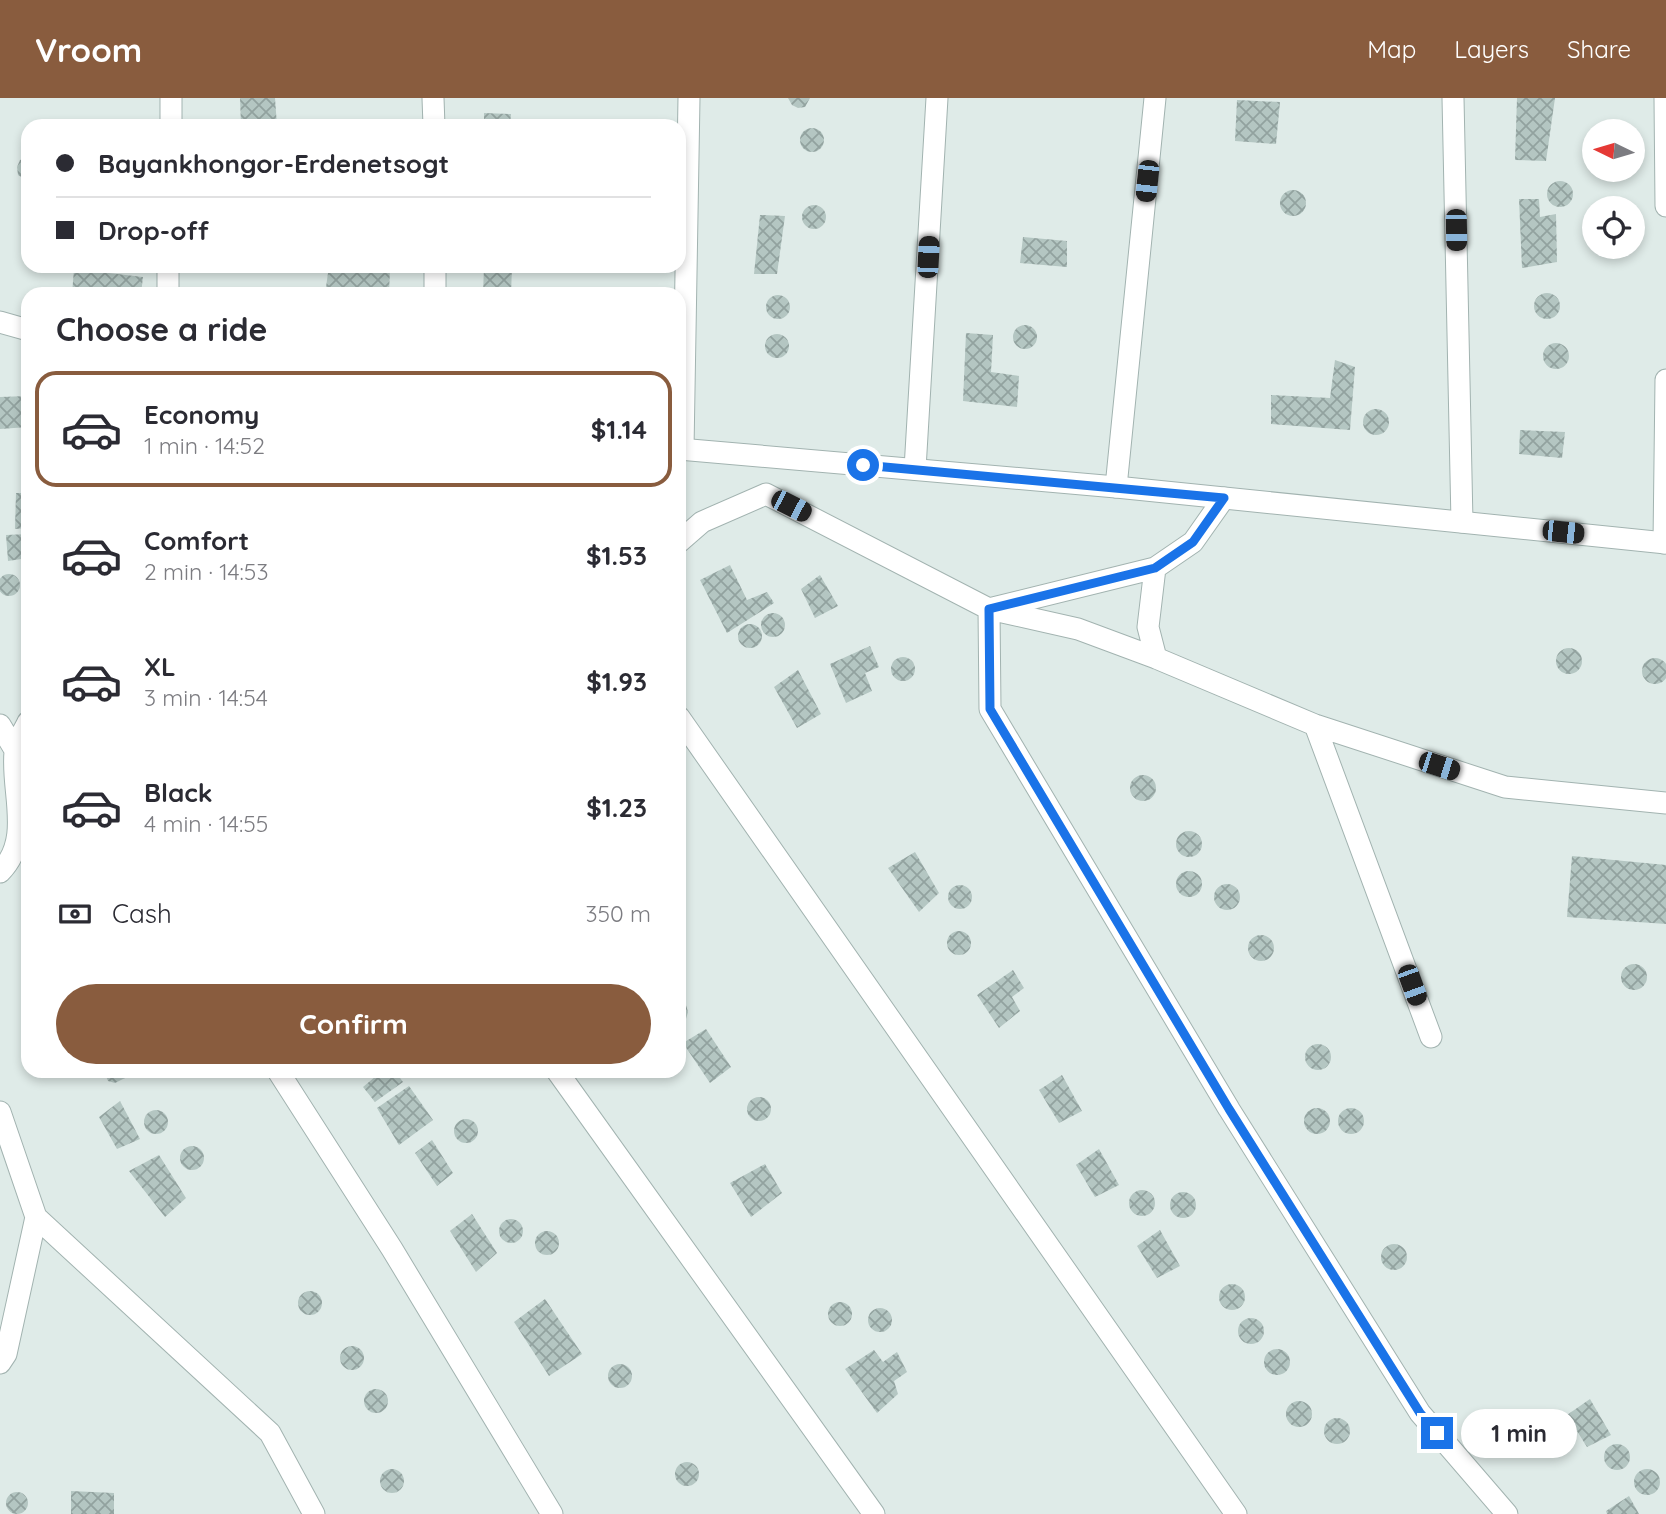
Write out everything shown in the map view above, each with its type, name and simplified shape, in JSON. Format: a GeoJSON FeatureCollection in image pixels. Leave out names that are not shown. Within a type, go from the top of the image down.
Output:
{"type":"FeatureCollection","features":[{"type":"Feature","properties":{"kind":"street"},"geometry":{"type":"LineString","coordinates":[[171,98],[171,119]]}},
{"type":"Feature","properties":{"kind":"street"},"geometry":{"type":"LineString","coordinates":[[433,98],[433,119]]}},
{"type":"Feature","properties":{"kind":"street"},"geometry":{"type":"LineString","coordinates":[[686,230],[689,98]]}},
{"type":"Feature","properties":{"kind":"street"},"geometry":{"type":"LineString","coordinates":[[915,470],[937,98]]}},
{"type":"Feature","properties":{"kind":"street"},"geometry":{"type":"LineString","coordinates":[[1116,487],[1155,98]]}},
{"type":"Feature","properties":{"kind":"street"},"geometry":{"type":"LineString","coordinates":[[1453,98],[1462,522]]}},
{"type":"Feature","properties":{"kind":"street"},"geometry":{"type":"LineString","coordinates":[[1665,98],[1666,206]]}},
{"type":"Feature","properties":{"kind":"street"},"geometry":{"type":"LineString","coordinates":[[0,322],[21,328]]}},
{"type":"Feature","properties":{"kind":"street"},"geometry":{"type":"LineString","coordinates":[[686,449],[1116,487],[1665,543],[1666,380]]}},
{"type":"Feature","properties":{"kind":"street"},"geometry":{"type":"LineString","coordinates":[[686,536],[702,522],[766,494],[989,609],[1078,629],[1156,658],[1315,725],[1504,787],[1666,803]]}},
{"type":"Feature","properties":{"kind":"street"},"geometry":{"type":"LineString","coordinates":[[989,609],[1155,568],[1193,542],[1224,498]]}},
{"type":"Feature","properties":{"kind":"street"},"geometry":{"type":"LineString","coordinates":[[1155,568],[1148,627],[1156,658]]}},
{"type":"Feature","properties":{"kind":"street"},"geometry":{"type":"LineString","coordinates":[[989,609],[990,709],[1229,1109],[1420,1413],[1507,1514]]}},
{"type":"Feature","properties":{"kind":"street"},"geometry":{"type":"LineString","coordinates":[[0,725],[21,755],[20,832],[7,865],[0,872]]}},
{"type":"Feature","properties":{"kind":"street"},"geometry":{"type":"LineString","coordinates":[[1315,725],[1431,1037]]}},
{"type":"Feature","properties":{"kind":"street"},"geometry":{"type":"LineString","coordinates":[[686,727],[1236,1514]]}},
{"type":"Feature","properties":{"kind":"street"},"geometry":{"type":"LineString","coordinates":[[282,1078],[392,1249],[552,1514]]}},
{"type":"Feature","properties":{"kind":"street"},"geometry":{"type":"LineString","coordinates":[[562,1078],[874,1514]]}},
{"type":"Feature","properties":{"kind":"street"},"geometry":{"type":"LineString","coordinates":[[0,1112],[36,1217],[270,1433],[314,1514]]}},
{"type":"Feature","properties":{"kind":"street"},"geometry":{"type":"LineString","coordinates":[[0,1363],[6,1354],[36,1217]]}},
{"type":"Feature","properties":{"kind":"building"},"geometry":{"type":"Polygon","coordinates":[[[240,98],[275,98],[276,119],[241,119],[240,98]]]}},
{"type":"Feature","properties":{"kind":"building"},"geometry":{"type":"Polygon","coordinates":[[[788,98],[810,98],[805,107],[798,108],[792,105],[788,98]]]}},
{"type":"Feature","properties":{"kind":"building"},"geometry":{"type":"Polygon","coordinates":[[[1517,98],[1555,98],[1546,161],[1515,160],[1517,98]]]}},
{"type":"Feature","properties":{"kind":"building"},"geometry":{"type":"Polygon","coordinates":[[[1237,100],[1280,102],[1276,144],[1235,141],[1237,100]]]}},
{"type":"Feature","properties":{"kind":"building"},"geometry":{"type":"Polygon","coordinates":[[[484,113],[511,114],[511,119],[484,119],[484,113]]]}},
{"type":"Feature","properties":{"kind":"building"},"geometry":{"type":"Polygon","coordinates":[[[812,128],[820,132],[824,140],[820,148],[812,152],[804,148],[800,140],[804,132],[812,128]]]}},
{"type":"Feature","properties":{"kind":"building"},"geometry":{"type":"Polygon","coordinates":[[[21,160],[21,177],[17,167],[21,160]]]}},
{"type":"Feature","properties":{"kind":"building"},"geometry":{"type":"Polygon","coordinates":[[[1560,181],[1569,185],[1573,194],[1569,203],[1560,207],[1551,203],[1547,194],[1551,185],[1560,181]]]}},
{"type":"Feature","properties":{"kind":"building"},"geometry":{"type":"Polygon","coordinates":[[[1293,190],[1302,194],[1306,203],[1302,212],[1293,216],[1284,212],[1280,203],[1284,194],[1293,190]]]}},
{"type":"Feature","properties":{"kind":"building"},"geometry":{"type":"Polygon","coordinates":[[[1519,199],[1539,199],[1540,217],[1556,214],[1557,262],[1522,268],[1519,199]]]}},
{"type":"Feature","properties":{"kind":"building"},"geometry":{"type":"Polygon","coordinates":[[[814,205],[822,209],[826,217],[822,225],[814,229],[806,225],[802,217],[806,209],[814,205]]]}},
{"type":"Feature","properties":{"kind":"building"},"geometry":{"type":"Polygon","coordinates":[[[760,215],[785,216],[777,274],[754,274],[760,215]]]}},
{"type":"Feature","properties":{"kind":"building"},"geometry":{"type":"Polygon","coordinates":[[[1023,237],[1067,241],[1067,267],[1020,263],[1023,237]]]}},
{"type":"Feature","properties":{"kind":"building"},"geometry":{"type":"Polygon","coordinates":[[[74,273],[143,277],[142,287],[73,287],[74,273]]]}},
{"type":"Feature","properties":{"kind":"building"},"geometry":{"type":"Polygon","coordinates":[[[328,273],[390,273],[389,287],[326,287],[328,273]]]}},
{"type":"Feature","properties":{"kind":"building"},"geometry":{"type":"Polygon","coordinates":[[[484,273],[512,273],[511,287],[483,287],[484,273]]]}},
{"type":"Feature","properties":{"kind":"building"},"geometry":{"type":"Polygon","coordinates":[[[1547,293],[1556,297],[1560,306],[1556,315],[1547,319],[1538,315],[1534,306],[1538,297],[1547,293]]]}},
{"type":"Feature","properties":{"kind":"building"},"geometry":{"type":"Polygon","coordinates":[[[778,295],[786,299],[790,307],[786,315],[778,319],[770,315],[766,307],[770,299],[778,295]]]}},
{"type":"Feature","properties":{"kind":"building"},"geometry":{"type":"Polygon","coordinates":[[[1025,325],[1033,329],[1037,337],[1033,345],[1025,349],[1017,345],[1013,337],[1017,329],[1025,325]]]}},
{"type":"Feature","properties":{"kind":"building"},"geometry":{"type":"Polygon","coordinates":[[[966,333],[993,335],[991,372],[1019,376],[1017,407],[963,401],[966,333]]]}},
{"type":"Feature","properties":{"kind":"building"},"geometry":{"type":"Polygon","coordinates":[[[777,334],[785,338],[789,346],[785,354],[777,358],[769,354],[765,346],[769,338],[777,334]]]}},
{"type":"Feature","properties":{"kind":"building"},"geometry":{"type":"Polygon","coordinates":[[[1556,343],[1565,347],[1569,356],[1565,365],[1556,369],[1547,365],[1543,356],[1547,347],[1556,343]]]}},
{"type":"Feature","properties":{"kind":"building"},"geometry":{"type":"Polygon","coordinates":[[[1335,360],[1355,367],[1350,430],[1271,424],[1271,395],[1330,398],[1335,360]]]}},
{"type":"Feature","properties":{"kind":"building"},"geometry":{"type":"Polygon","coordinates":[[[21,396],[21,428],[0,429],[0,397],[21,396]]]}},
{"type":"Feature","properties":{"kind":"building"},"geometry":{"type":"Polygon","coordinates":[[[1376,409],[1385,413],[1389,422],[1385,431],[1376,435],[1367,431],[1363,422],[1367,413],[1376,409]]]}},
{"type":"Feature","properties":{"kind":"building"},"geometry":{"type":"Polygon","coordinates":[[[1520,430],[1565,432],[1562,458],[1519,454],[1520,430]]]}},
{"type":"Feature","properties":{"kind":"building"},"geometry":{"type":"Polygon","coordinates":[[[16,493],[21,493],[21,529],[15,529],[16,493]]]}},
{"type":"Feature","properties":{"kind":"building"},"geometry":{"type":"Polygon","coordinates":[[[21,534],[21,559],[8,561],[6,535],[21,534]]]}},
{"type":"Feature","properties":{"kind":"building"},"geometry":{"type":"Polygon","coordinates":[[[730,565],[747,600],[767,592],[774,603],[727,633],[700,580],[730,565]]]}},
{"type":"Feature","properties":{"kind":"building"},"geometry":{"type":"Polygon","coordinates":[[[9,574],[17,577],[17,593],[9,596],[1,593],[1,577],[9,574]]]}},
{"type":"Feature","properties":{"kind":"building"},"geometry":{"type":"Polygon","coordinates":[[[820,575],[838,606],[815,618],[801,589],[820,575]]]}},
{"type":"Feature","properties":{"kind":"building"},"geometry":{"type":"Polygon","coordinates":[[[773,613],[781,617],[785,625],[781,633],[773,637],[765,633],[761,625],[765,617],[773,613]]]}},
{"type":"Feature","properties":{"kind":"building"},"geometry":{"type":"Polygon","coordinates":[[[750,624],[758,628],[762,636],[758,644],[750,648],[742,644],[738,636],[742,628],[750,624]]]}},
{"type":"Feature","properties":{"kind":"building"},"geometry":{"type":"Polygon","coordinates":[[[870,646],[879,667],[865,673],[872,691],[846,703],[830,664],[870,646]]]}},
{"type":"Feature","properties":{"kind":"building"},"geometry":{"type":"Polygon","coordinates":[[[1569,648],[1578,652],[1582,661],[1578,670],[1569,674],[1560,670],[1556,661],[1560,652],[1569,648]]]}},
{"type":"Feature","properties":{"kind":"building"},"geometry":{"type":"Polygon","coordinates":[[[903,657],[911,661],[915,669],[911,677],[903,681],[895,677],[891,669],[895,661],[903,657]]]}},
{"type":"Feature","properties":{"kind":"building"},"geometry":{"type":"Polygon","coordinates":[[[1655,658],[1664,662],[1667,676],[1664,680],[1655,684],[1646,680],[1642,671],[1646,662],[1655,658]]]}},
{"type":"Feature","properties":{"kind":"building"},"geometry":{"type":"Polygon","coordinates":[[[798,670],[821,714],[797,728],[774,687],[798,670]]]}},
{"type":"Feature","properties":{"kind":"building"},"geometry":{"type":"Polygon","coordinates":[[[1143,775],[1152,779],[1156,788],[1152,797],[1143,801],[1134,797],[1130,788],[1134,779],[1143,775]]]}},
{"type":"Feature","properties":{"kind":"building"},"geometry":{"type":"Polygon","coordinates":[[[1189,831],[1198,835],[1202,844],[1198,853],[1189,857],[1180,853],[1176,844],[1180,835],[1189,831]]]}},
{"type":"Feature","properties":{"kind":"building"},"geometry":{"type":"Polygon","coordinates":[[[915,852],[939,893],[919,912],[888,868],[915,852]]]}},
{"type":"Feature","properties":{"kind":"building"},"geometry":{"type":"Polygon","coordinates":[[[1572,856],[1666,865],[1666,924],[1567,917],[1572,856]]]}},
{"type":"Feature","properties":{"kind":"building"},"geometry":{"type":"Polygon","coordinates":[[[1189,871],[1198,875],[1202,884],[1198,893],[1189,897],[1180,893],[1176,884],[1180,875],[1189,871]]]}},
{"type":"Feature","properties":{"kind":"building"},"geometry":{"type":"Polygon","coordinates":[[[1227,884],[1236,888],[1240,897],[1236,906],[1227,910],[1218,906],[1214,897],[1218,888],[1227,884]]]}},
{"type":"Feature","properties":{"kind":"building"},"geometry":{"type":"Polygon","coordinates":[[[960,885],[968,889],[972,897],[968,905],[960,909],[952,905],[948,897],[952,889],[960,885]]]}},
{"type":"Feature","properties":{"kind":"building"},"geometry":{"type":"Polygon","coordinates":[[[959,931],[967,935],[971,943],[967,951],[959,955],[951,951],[947,943],[951,935],[959,931]]]}},
{"type":"Feature","properties":{"kind":"building"},"geometry":{"type":"Polygon","coordinates":[[[1261,935],[1270,939],[1274,948],[1270,957],[1261,961],[1252,957],[1248,948],[1252,939],[1261,935]]]}},
{"type":"Feature","properties":{"kind":"building"},"geometry":{"type":"Polygon","coordinates":[[[1634,964],[1643,968],[1647,977],[1643,986],[1634,990],[1625,986],[1621,977],[1625,968],[1634,964]]]}},
{"type":"Feature","properties":{"kind":"building"},"geometry":{"type":"Polygon","coordinates":[[[1013,970],[1024,988],[1012,997],[1020,1011],[999,1028],[977,995],[1013,970]]]}},
{"type":"Feature","properties":{"kind":"building"},"geometry":{"type":"Polygon","coordinates":[[[706,1029],[731,1067],[710,1083],[686,1047],[686,1041],[706,1029]]]}},
{"type":"Feature","properties":{"kind":"building"},"geometry":{"type":"Polygon","coordinates":[[[1318,1044],[1327,1048],[1331,1057],[1327,1066],[1318,1070],[1309,1066],[1305,1057],[1309,1048],[1318,1044]]]}},
{"type":"Feature","properties":{"kind":"building"},"geometry":{"type":"Polygon","coordinates":[[[1062,1075],[1082,1111],[1059,1123],[1039,1090],[1062,1075]]]}},
{"type":"Feature","properties":{"kind":"building"},"geometry":{"type":"Polygon","coordinates":[[[107,1078],[125,1078],[115,1083],[107,1078]]]}},
{"type":"Feature","properties":{"kind":"building"},"geometry":{"type":"Polygon","coordinates":[[[374,1078],[400,1078],[403,1082],[375,1102],[363,1087],[374,1078]]]}},
{"type":"Feature","properties":{"kind":"building"},"geometry":{"type":"Polygon","coordinates":[[[409,1086],[433,1120],[399,1145],[377,1108],[409,1086]]]}},
{"type":"Feature","properties":{"kind":"building"},"geometry":{"type":"Polygon","coordinates":[[[759,1097],[767,1101],[771,1109],[767,1117],[759,1121],[751,1117],[747,1109],[751,1101],[759,1097]]]}},
{"type":"Feature","properties":{"kind":"building"},"geometry":{"type":"Polygon","coordinates":[[[120,1101],[140,1139],[117,1149],[99,1117],[120,1101]]]}},
{"type":"Feature","properties":{"kind":"building"},"geometry":{"type":"Polygon","coordinates":[[[1317,1108],[1326,1112],[1330,1121],[1326,1130],[1317,1134],[1308,1130],[1304,1121],[1308,1112],[1317,1108]]]}},
{"type":"Feature","properties":{"kind":"building"},"geometry":{"type":"Polygon","coordinates":[[[1351,1108],[1360,1112],[1364,1121],[1360,1130],[1351,1134],[1342,1130],[1338,1121],[1342,1112],[1351,1108]]]}},
{"type":"Feature","properties":{"kind":"building"},"geometry":{"type":"Polygon","coordinates":[[[156,1110],[164,1114],[168,1122],[164,1130],[156,1134],[148,1130],[144,1122],[148,1114],[156,1110]]]}},
{"type":"Feature","properties":{"kind":"building"},"geometry":{"type":"Polygon","coordinates":[[[466,1119],[474,1123],[478,1131],[474,1139],[466,1143],[458,1139],[454,1131],[458,1123],[466,1119]]]}},
{"type":"Feature","properties":{"kind":"building"},"geometry":{"type":"Polygon","coordinates":[[[432,1140],[453,1173],[437,1186],[415,1153],[432,1140]]]}},
{"type":"Feature","properties":{"kind":"building"},"geometry":{"type":"Polygon","coordinates":[[[192,1146],[200,1150],[204,1158],[200,1166],[192,1170],[184,1166],[180,1158],[184,1150],[192,1146]]]}},
{"type":"Feature","properties":{"kind":"building"},"geometry":{"type":"Polygon","coordinates":[[[1099,1149],[1119,1185],[1095,1197],[1076,1165],[1099,1149]]]}},
{"type":"Feature","properties":{"kind":"building"},"geometry":{"type":"Polygon","coordinates":[[[159,1155],[186,1198],[165,1217],[129,1171],[159,1155]]]}},
{"type":"Feature","properties":{"kind":"building"},"geometry":{"type":"Polygon","coordinates":[[[765,1164],[782,1193],[751,1217],[730,1183],[765,1164]]]}},
{"type":"Feature","properties":{"kind":"building"},"geometry":{"type":"Polygon","coordinates":[[[1142,1190],[1151,1194],[1155,1203],[1151,1212],[1142,1216],[1133,1212],[1129,1203],[1133,1194],[1142,1190]]]}},
{"type":"Feature","properties":{"kind":"building"},"geometry":{"type":"Polygon","coordinates":[[[1183,1192],[1192,1196],[1196,1205],[1192,1214],[1183,1218],[1174,1214],[1170,1205],[1174,1196],[1183,1192]]]}},
{"type":"Feature","properties":{"kind":"building"},"geometry":{"type":"Polygon","coordinates":[[[472,1214],[497,1253],[476,1272],[450,1231],[472,1214]]]}},
{"type":"Feature","properties":{"kind":"building"},"geometry":{"type":"Polygon","coordinates":[[[511,1219],[519,1223],[523,1231],[519,1239],[511,1243],[503,1239],[499,1231],[503,1223],[511,1219]]]}},
{"type":"Feature","properties":{"kind":"building"},"geometry":{"type":"Polygon","coordinates":[[[1160,1230],[1180,1266],[1157,1278],[1137,1246],[1160,1230]]]}},
{"type":"Feature","properties":{"kind":"building"},"geometry":{"type":"Polygon","coordinates":[[[547,1231],[555,1235],[559,1243],[555,1251],[547,1255],[539,1251],[535,1243],[539,1235],[547,1231]]]}},
{"type":"Feature","properties":{"kind":"building"},"geometry":{"type":"Polygon","coordinates":[[[1394,1244],[1403,1248],[1407,1257],[1403,1266],[1394,1270],[1385,1266],[1381,1257],[1385,1248],[1394,1244]]]}},
{"type":"Feature","properties":{"kind":"building"},"geometry":{"type":"Polygon","coordinates":[[[1232,1284],[1241,1288],[1245,1297],[1241,1306],[1232,1310],[1223,1306],[1219,1297],[1223,1288],[1232,1284]]]}},
{"type":"Feature","properties":{"kind":"building"},"geometry":{"type":"Polygon","coordinates":[[[310,1291],[318,1295],[322,1303],[318,1311],[310,1315],[302,1311],[298,1303],[302,1295],[310,1291]]]}},
{"type":"Feature","properties":{"kind":"building"},"geometry":{"type":"Polygon","coordinates":[[[545,1299],[582,1354],[549,1376],[514,1322],[545,1299]]]}},
{"type":"Feature","properties":{"kind":"building"},"geometry":{"type":"Polygon","coordinates":[[[840,1302],[848,1306],[852,1314],[848,1322],[840,1326],[832,1322],[828,1314],[832,1306],[840,1302]]]}},
{"type":"Feature","properties":{"kind":"building"},"geometry":{"type":"Polygon","coordinates":[[[880,1308],[888,1312],[892,1320],[888,1328],[880,1332],[872,1328],[868,1320],[872,1312],[880,1308]]]}},
{"type":"Feature","properties":{"kind":"building"},"geometry":{"type":"Polygon","coordinates":[[[1251,1318],[1260,1322],[1264,1331],[1260,1340],[1251,1344],[1242,1340],[1238,1331],[1242,1322],[1251,1318]]]}},
{"type":"Feature","properties":{"kind":"building"},"geometry":{"type":"Polygon","coordinates":[[[352,1346],[360,1350],[364,1358],[360,1366],[352,1370],[344,1366],[340,1358],[344,1350],[352,1346]]]}},
{"type":"Feature","properties":{"kind":"building"},"geometry":{"type":"Polygon","coordinates":[[[1277,1349],[1286,1353],[1290,1362],[1286,1371],[1277,1375],[1268,1371],[1264,1362],[1268,1353],[1277,1349]]]}},
{"type":"Feature","properties":{"kind":"building"},"geometry":{"type":"Polygon","coordinates":[[[874,1350],[883,1362],[897,1352],[907,1372],[894,1381],[898,1394],[877,1413],[845,1369],[874,1350]]]}},
{"type":"Feature","properties":{"kind":"building"},"geometry":{"type":"Polygon","coordinates":[[[620,1364],[628,1368],[632,1376],[628,1384],[620,1388],[612,1384],[608,1376],[612,1368],[620,1364]]]}},
{"type":"Feature","properties":{"kind":"building"},"geometry":{"type":"Polygon","coordinates":[[[376,1389],[384,1393],[388,1401],[384,1409],[376,1413],[368,1409],[364,1401],[368,1393],[376,1389]]]}},
{"type":"Feature","properties":{"kind":"building"},"geometry":{"type":"Polygon","coordinates":[[[1590,1399],[1611,1435],[1587,1447],[1567,1415],[1590,1399]]]}},
{"type":"Feature","properties":{"kind":"building"},"geometry":{"type":"Polygon","coordinates":[[[1299,1401],[1308,1405],[1312,1414],[1308,1423],[1299,1427],[1290,1423],[1286,1414],[1290,1405],[1299,1401]]]}},
{"type":"Feature","properties":{"kind":"building"},"geometry":{"type":"Polygon","coordinates":[[[1337,1418],[1346,1422],[1350,1431],[1346,1440],[1337,1444],[1328,1440],[1324,1431],[1328,1422],[1337,1418]]]}},
{"type":"Feature","properties":{"kind":"building"},"geometry":{"type":"Polygon","coordinates":[[[1617,1444],[1626,1448],[1630,1457],[1626,1466],[1617,1470],[1608,1466],[1604,1457],[1608,1448],[1617,1444]]]}},
{"type":"Feature","properties":{"kind":"building"},"geometry":{"type":"Polygon","coordinates":[[[687,1462],[695,1466],[699,1474],[695,1482],[687,1486],[679,1482],[675,1474],[679,1466],[687,1462]]]}},
{"type":"Feature","properties":{"kind":"building"},"geometry":{"type":"Polygon","coordinates":[[[392,1469],[400,1473],[404,1481],[400,1489],[392,1493],[384,1489],[380,1481],[384,1473],[392,1469]]]}},
{"type":"Feature","properties":{"kind":"building"},"geometry":{"type":"Polygon","coordinates":[[[1647,1469],[1656,1473],[1660,1482],[1656,1491],[1647,1495],[1638,1491],[1634,1482],[1638,1473],[1647,1469]]]}},
{"type":"Feature","properties":{"kind":"building"},"geometry":{"type":"Polygon","coordinates":[[[71,1491],[114,1493],[114,1514],[71,1514],[71,1491]]]}},
{"type":"Feature","properties":{"kind":"building"},"geometry":{"type":"Polygon","coordinates":[[[13,1492],[21,1492],[28,1499],[28,1507],[21,1514],[13,1514],[6,1507],[6,1499],[13,1492]]]}},
{"type":"Feature","properties":{"kind":"building"},"geometry":{"type":"Polygon","coordinates":[[[1629,1496],[1639,1514],[1607,1514],[1606,1511],[1629,1496]]]}},
{"type":"Feature","properties":{"kind":"route"},"geometry":{"type":"LineString","coordinates":[[863,465],[1224,498],[1193,542],[1155,568],[989,609],[990,709],[1229,1109],[1420,1413],[1437,1433]]}}]}
